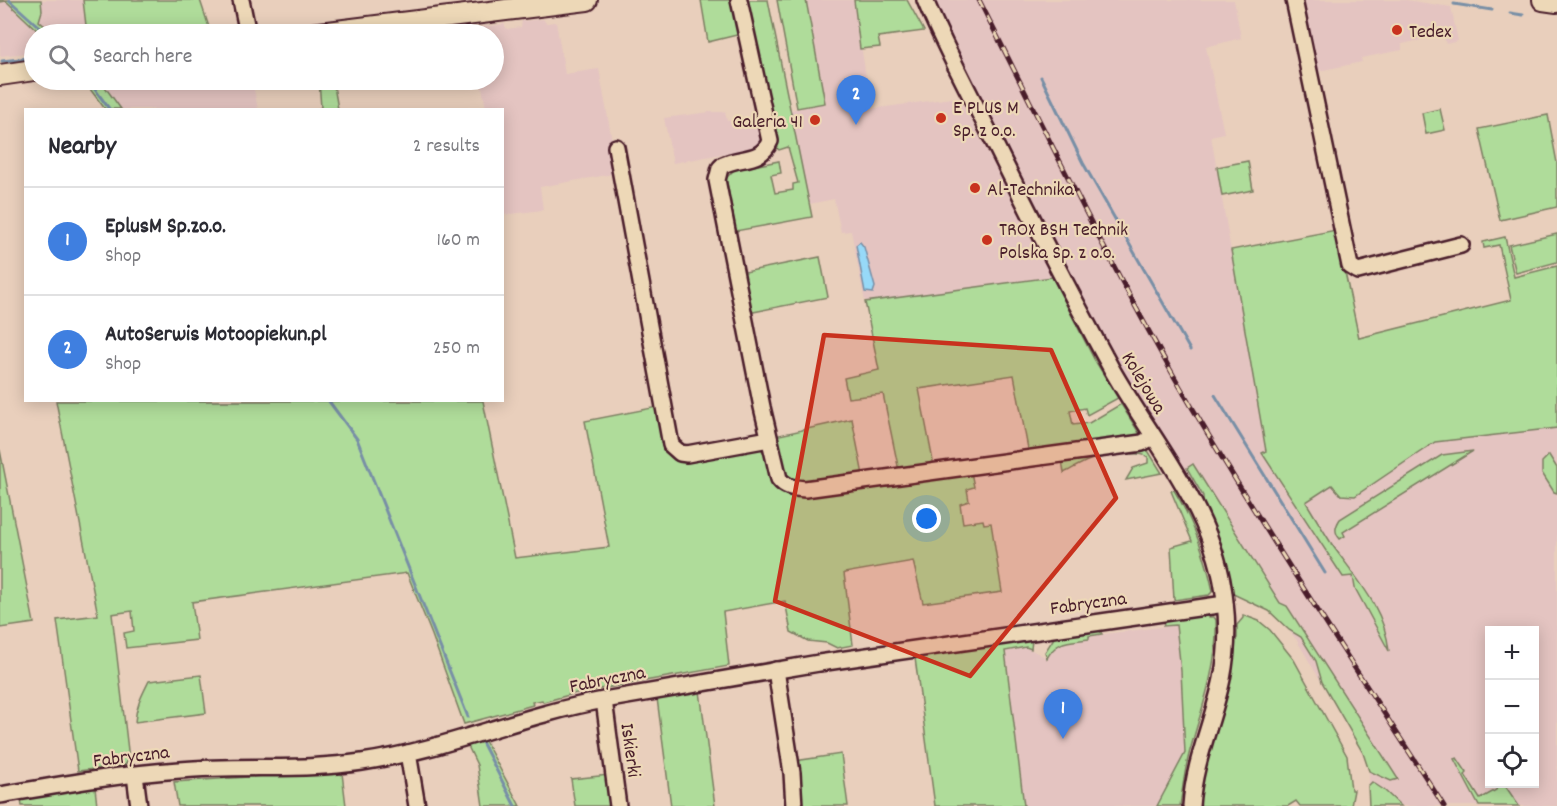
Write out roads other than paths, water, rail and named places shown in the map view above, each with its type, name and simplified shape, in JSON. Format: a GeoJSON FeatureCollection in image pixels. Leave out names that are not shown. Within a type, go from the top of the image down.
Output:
{"type":"FeatureCollection","features":[{"type":"Feature","properties":{"kind":"main road"},"geometry":{"type":"LineString","coordinates":[[393,24],[587,0]]}},
{"type":"Feature","properties":{"kind":"main road"},"geometry":{"type":"LineString","coordinates":[[1543,0],[1557,2]]}},
{"type":"Feature","properties":{"kind":"main road"},"geometry":{"type":"LineString","coordinates":[[0,75],[24,71]]}},
{"type":"Feature","properties":{"kind":"street"},"geometry":{"type":"LineString","coordinates":[[241,0],[246,24]]}},
{"type":"Feature","properties":{"kind":"street"},"geometry":{"type":"LineString","coordinates":[[739,0],[770,141],[763,153],[753,158],[723,165],[717,175],[717,180],[769,439],[779,479],[783,484],[792,488],[805,489],[1143,443],[1154,437]]}},
{"type":"Feature","properties":{"kind":"street","name":"Kolejowa"},"geometry":{"type":"LineString","coordinates":[[925,0],[1091,332],[1202,518],[1217,560],[1226,604],[1226,642],[1222,678],[1198,761],[1191,806]]}},
{"type":"Feature","properties":{"kind":"street"},"geometry":{"type":"LineString","coordinates":[[1294,0],[1350,266],[1358,271],[1461,245]]}},
{"type":"Feature","properties":{"kind":"street"},"geometry":{"type":"LineString","coordinates":[[616,147],[671,445],[680,453],[687,454],[769,439]]}},
{"type":"Feature","properties":{"kind":"street","name":"Fabryczna"},"geometry":{"type":"LineString","coordinates":[[9,798],[135,775],[180,770],[340,765],[408,753],[570,706],[776,670],[1226,604]]}},
{"type":"Feature","properties":{"kind":"street"},"geometry":{"type":"LineString","coordinates":[[776,670],[792,773],[794,806]]}},
{"type":"Feature","properties":{"kind":"street","name":"Iskierki"},"geometry":{"type":"LineString","coordinates":[[604,700],[618,806]]}},
{"type":"Feature","properties":{"kind":"street"},"geometry":{"type":"LineString","coordinates":[[408,753],[417,806]]}},
{"type":"Feature","properties":{"kind":"street"},"geometry":{"type":"LineString","coordinates":[[135,775],[139,806]]}},
{"type":"Feature","properties":{"kind":"water"},"geometry":{"type":"Polygon","coordinates":[[[860,242],[864,247],[875,287],[873,293],[865,292],[856,245],[860,242]]]}},
{"type":"Feature","properties":{"kind":"waterway"},"geometry":{"type":"LineString","coordinates":[[9,0],[36,24]]}},
{"type":"Feature","properties":{"kind":"waterway"},"geometry":{"type":"LineString","coordinates":[[1454,4],[1492,10]]}},
{"type":"Feature","properties":{"kind":"waterway"},"geometry":{"type":"LineString","coordinates":[[1510,13],[1523,15]]}},
{"type":"Feature","properties":{"kind":"waterway"},"geometry":{"type":"LineString","coordinates":[[2,61],[24,59]]}},
{"type":"Feature","properties":{"kind":"waterway"},"geometry":{"type":"LineString","coordinates":[[1041,77],[1083,163],[1190,350]]}},
{"type":"Feature","properties":{"kind":"waterway"},"geometry":{"type":"LineString","coordinates":[[95,90],[109,108]]}},
{"type":"Feature","properties":{"kind":"waterway"},"geometry":{"type":"LineString","coordinates":[[1215,395],[1325,573]]}},
{"type":"Feature","properties":{"kind":"waterway"},"geometry":{"type":"LineString","coordinates":[[329,402],[357,439],[468,717]]}},
{"type":"Feature","properties":{"kind":"waterway"},"geometry":{"type":"LineString","coordinates":[[482,742],[515,806]]}},
{"type":"Feature","properties":{"kind":"railway"},"geometry":{"type":"LineString","coordinates":[[979,0],[1099,238],[1175,378],[1273,540],[1444,806]]}},
{"type":"Feature","properties":{"kind":"place","name":"Tedex"},"geometry":{"type":"Point","coordinates":[1397,30]}},
{"type":"Feature","properties":{"kind":"place","name":"E PLUS M Sp. z o.o."},"geometry":{"type":"Point","coordinates":[941,118]}},
{"type":"Feature","properties":{"kind":"place","name":"Galeria 41"},"geometry":{"type":"Point","coordinates":[815,120]}},
{"type":"Feature","properties":{"kind":"place","name":"AutoSerwis Motoopiekun.pl"},"geometry":{"type":"Point","coordinates":[856,125]}},
{"type":"Feature","properties":{"kind":"place","name":"Al-Technika"},"geometry":{"type":"Point","coordinates":[975,188]}},
{"type":"Feature","properties":{"kind":"place","name":"TROX BSH Technik Polska Sp. z o.o."},"geometry":{"type":"Point","coordinates":[987,240]}},
{"type":"Feature","properties":{"kind":"place","name":"EplusM Sp.zo.o."},"geometry":{"type":"Point","coordinates":[1063,739]}}]}
